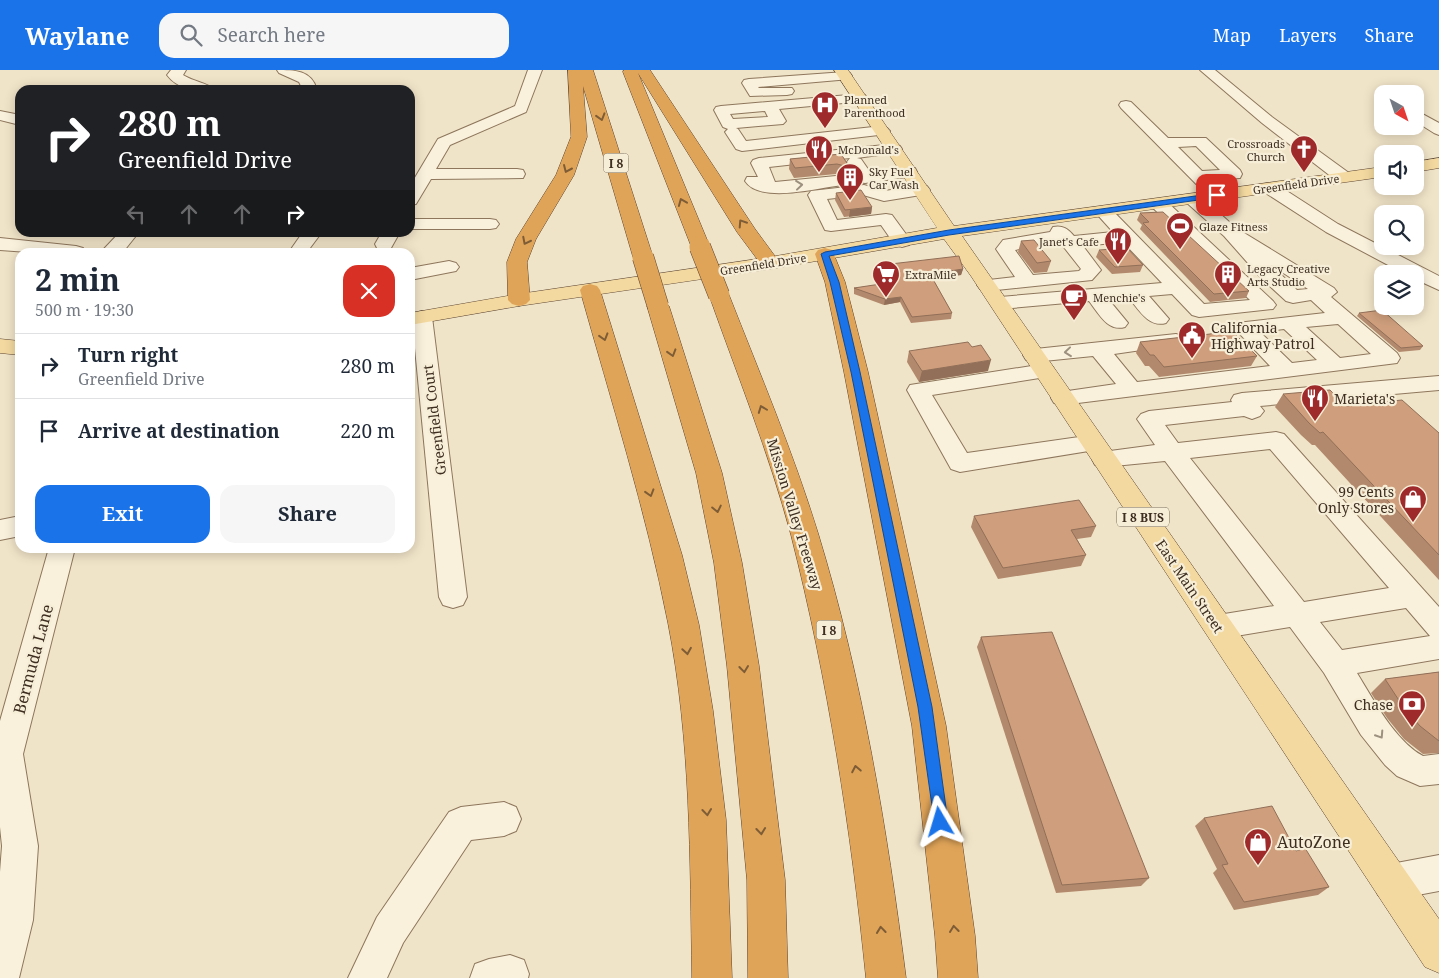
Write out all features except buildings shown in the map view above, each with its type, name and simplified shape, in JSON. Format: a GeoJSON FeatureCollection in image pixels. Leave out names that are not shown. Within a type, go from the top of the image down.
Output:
{"type":"FeatureCollection","features":[{"type":"Feature","properties":{"kind":"highway"},"geometry":{"type":"LineString","coordinates":[[520,300],[517,262],[526,239],[565,175],[579,138],[575,70]]}},
{"type":"Feature","properties":{"kind":"highway","name":"I 8"},"geometry":{"type":"LineString","coordinates":[[586,70],[709,472],[728,563],[743,666],[766,880],[768,978]]}},
{"type":"Feature","properties":{"kind":"highway","name":"Mission Valley Freeway"},"geometry":{"type":"LineString","coordinates":[[630,70],[773,438],[804,534],[832,642],[857,772],[876,889],[886,978]]}},
{"type":"Feature","properties":{"kind":"highway"},"geometry":{"type":"LineString","coordinates":[[643,70],[747,232],[770,263]]}},
{"type":"Feature","properties":{"kind":"highway"},"geometry":{"type":"LineString","coordinates":[[825,254],[835,282],[856,372],[928,726],[955,936],[958,978]]}},
{"type":"Feature","properties":{"kind":"highway"},"geometry":{"type":"LineString","coordinates":[[590,290],[668,555],[684,625],[697,711],[708,820],[712,978]]}},
{"type":"Feature","properties":{"kind":"main road","name":"East Main Street"},"geometry":{"type":"LineString","coordinates":[[843,73],[1439,954]]}},
{"type":"Feature","properties":{"kind":"main road"},"geometry":{"type":"LineString","coordinates":[[1424,166],[1439,163]]}},
{"type":"Feature","properties":{"kind":"main road","name":"Greenfield Drive"},"geometry":{"type":"LineString","coordinates":[[416,318],[520,300],[770,263],[949,232],[1048,220],[1374,173]]}},
{"type":"Feature","properties":{"kind":"main road"},"geometry":{"type":"LineString","coordinates":[[0,346],[15,348]]}},
{"type":"Feature","properties":{"kind":"street"},"geometry":{"type":"LineString","coordinates":[[179,70],[174,75],[190,85]]}},
{"type":"Feature","properties":{"kind":"street"},"geometry":{"type":"LineString","coordinates":[[284,70],[304,78],[309,85]]}},
{"type":"Feature","properties":{"kind":"street"},"geometry":{"type":"LineString","coordinates":[[415,191],[444,142],[521,109],[535,70]]}},
{"type":"Feature","properties":{"kind":"street"},"geometry":{"type":"LineString","coordinates":[[1207,70],[1267,120],[1343,178]]}},
{"type":"Feature","properties":{"kind":"street"},"geometry":{"type":"LineString","coordinates":[[817,89],[755,93],[749,83],[843,73]]}},
{"type":"Feature","properties":{"kind":"street"},"geometry":{"type":"LineString","coordinates":[[770,106],[860,98]]}},
{"type":"Feature","properties":{"kind":"street"},"geometry":{"type":"LineString","coordinates":[[1126,105],[1217,195]]}},
{"type":"Feature","properties":{"kind":"street"},"geometry":{"type":"LineString","coordinates":[[0,115],[15,119]]}},
{"type":"Feature","properties":{"kind":"street"},"geometry":{"type":"LineString","coordinates":[[1424,120],[1439,130]]}},
{"type":"Feature","properties":{"kind":"street"},"geometry":{"type":"LineString","coordinates":[[733,132],[742,146],[882,131]]}},
{"type":"Feature","properties":{"kind":"street"},"geometry":{"type":"LineString","coordinates":[[1164,143],[1200,141],[1234,174],[1197,176]]}},
{"type":"Feature","properties":{"kind":"street"},"geometry":{"type":"LineString","coordinates":[[894,149],[851,155],[742,164],[757,185],[770,188],[909,172]]}},
{"type":"Feature","properties":{"kind":"street"},"geometry":{"type":"LineString","coordinates":[[851,155],[865,178]]}},
{"type":"Feature","properties":{"kind":"street"},"geometry":{"type":"LineString","coordinates":[[759,163],[768,180]]}},
{"type":"Feature","properties":{"kind":"street"},"geometry":{"type":"LineString","coordinates":[[425,174],[517,174]]}},
{"type":"Feature","properties":{"kind":"street"},"geometry":{"type":"LineString","coordinates":[[1270,188],[1332,228],[1436,280]]}},
{"type":"Feature","properties":{"kind":"street"},"geometry":{"type":"LineString","coordinates":[[886,219],[831,226],[817,194],[864,190],[884,196],[921,190]]}},
{"type":"Feature","properties":{"kind":"street"},"geometry":{"type":"LineString","coordinates":[[884,196],[886,219],[902,241]]}},
{"type":"Feature","properties":{"kind":"street"},"geometry":{"type":"LineString","coordinates":[[1062,398],[1389,358],[1316,294],[1293,297],[1269,275],[1230,232],[1193,199]]}},
{"type":"Feature","properties":{"kind":"street"},"geometry":{"type":"LineString","coordinates":[[1104,212],[1200,311],[1266,305],[1160,204]]}},
{"type":"Feature","properties":{"kind":"street"},"geometry":{"type":"LineString","coordinates":[[994,294],[1034,281],[1086,276],[1089,274],[1091,270],[1067,238],[1048,220]]}},
{"type":"Feature","properties":{"kind":"street"},"geometry":{"type":"LineString","coordinates":[[415,224],[490,224]]}},
{"type":"Feature","properties":{"kind":"street"},"geometry":{"type":"LineString","coordinates":[[1055,299],[1034,281],[1005,249],[1010,244],[1067,238],[1128,236]]}},
{"type":"Feature","properties":{"kind":"street"},"geometry":{"type":"LineString","coordinates":[[117,248],[126,237]]}},
{"type":"Feature","properties":{"kind":"street"},"geometry":{"type":"LineString","coordinates":[[301,248],[309,237]]}},
{"type":"Feature","properties":{"kind":"street"},"geometry":{"type":"LineString","coordinates":[[0,244],[34,248]]}},
{"type":"Feature","properties":{"kind":"street"},"geometry":{"type":"LineString","coordinates":[[415,273],[449,267]]}},
{"type":"Feature","properties":{"kind":"street"},"geometry":{"type":"LineString","coordinates":[[994,294],[1055,299],[1177,288]]}},
{"type":"Feature","properties":{"kind":"street"},"geometry":{"type":"LineString","coordinates":[[1134,292],[1159,319]]}},
{"type":"Feature","properties":{"kind":"street"},"geometry":{"type":"LineString","coordinates":[[1094,296],[1118,323]]}},
{"type":"Feature","properties":{"kind":"street"},"geometry":{"type":"LineString","coordinates":[[1287,370],[1236,329],[1343,317]]}},
{"type":"Feature","properties":{"kind":"street","name":"Greenfield Court"},"geometry":{"type":"LineString","coordinates":[[416,318],[446,522],[453,597]]}},
{"type":"Feature","properties":{"kind":"street"},"geometry":{"type":"LineString","coordinates":[[1290,323],[1335,365]]}},
{"type":"Feature","properties":{"kind":"street"},"geometry":{"type":"LineString","coordinates":[[1195,338],[1099,349],[918,390],[960,464],[1099,451],[1172,452],[1276,440]]}},
{"type":"Feature","properties":{"kind":"street"},"geometry":{"type":"LineString","coordinates":[[1099,349],[1132,390]]}},
{"type":"Feature","properties":{"kind":"street"},"geometry":{"type":"LineString","coordinates":[[1439,383],[1242,400],[1439,627]]}},
{"type":"Feature","properties":{"kind":"street"},"geometry":{"type":"LineString","coordinates":[[1249,408],[1149,420],[1335,664],[1389,749],[1412,768],[1422,772],[1439,769]]}},
{"type":"Feature","properties":{"kind":"street"},"geometry":{"type":"LineString","coordinates":[[0,530],[15,527]]}},
{"type":"Feature","properties":{"kind":"street","name":"Bermuda Lane"},"geometry":{"type":"LineString","coordinates":[[0,978],[14,920],[20,846],[7,754],[7,727],[60,553]]}},
{"type":"Feature","properties":{"kind":"street"},"geometry":{"type":"LineString","coordinates":[[1218,627],[1412,596]]}},
{"type":"Feature","properties":{"kind":"street"},"geometry":{"type":"LineString","coordinates":[[1335,664],[1439,647]]}},
{"type":"Feature","properties":{"kind":"street"},"geometry":{"type":"LineString","coordinates":[[367,978],[390,930],[461,824],[504,819]]}},
{"type":"Feature","properties":{"kind":"street"},"geometry":{"type":"LineString","coordinates":[[1391,882],[1439,873]]}},
{"type":"Feature","properties":{"kind":"place","name":"Planned Parenthood"},"geometry":{"type":"Point","coordinates":[825,129]}},
{"type":"Feature","properties":{"kind":"place","name":"McDonald's"},"geometry":{"type":"Point","coordinates":[819,173]}},
{"type":"Feature","properties":{"kind":"place","name":"Crossroads Church"},"geometry":{"type":"Point","coordinates":[1304,173]}},
{"type":"Feature","properties":{"kind":"place","name":"Sky Fuel Car Wash"},"geometry":{"type":"Point","coordinates":[850,201]}},
{"type":"Feature","properties":{"kind":"place","name":"Glaze Fitness"},"geometry":{"type":"Point","coordinates":[1180,250]}},
{"type":"Feature","properties":{"kind":"place","name":"Janet's Cafe"},"geometry":{"type":"Point","coordinates":[1118,265]}},
{"type":"Feature","properties":{"kind":"place","name":"ExtraMile"},"geometry":{"type":"Point","coordinates":[886,298]}},
{"type":"Feature","properties":{"kind":"place","name":"Legacy Creative Arts Studio"},"geometry":{"type":"Point","coordinates":[1228,298]}},
{"type":"Feature","properties":{"kind":"place","name":"Menchie's"},"geometry":{"type":"Point","coordinates":[1074,321]}},
{"type":"Feature","properties":{"kind":"place","name":"California Highway Patrol"},"geometry":{"type":"Point","coordinates":[1192,359]}},
{"type":"Feature","properties":{"kind":"place","name":"Marieta's"},"geometry":{"type":"Point","coordinates":[1315,422]}},
{"type":"Feature","properties":{"kind":"place","name":"99 Cents Only Stores"},"geometry":{"type":"Point","coordinates":[1413,523]}},
{"type":"Feature","properties":{"kind":"place","name":"Chase"},"geometry":{"type":"Point","coordinates":[1412,728]}},
{"type":"Feature","properties":{"kind":"place","name":"AutoZone"},"geometry":{"type":"Point","coordinates":[1258,866]}},
{"type":"Feature","properties":{"kind":"route"},"geometry":{"type":"LineString","coordinates":[[940,822],[925,707],[856,372],[835,282],[825,254],[913,240],[949,232],[1048,220],[1217,195]]}}]}
